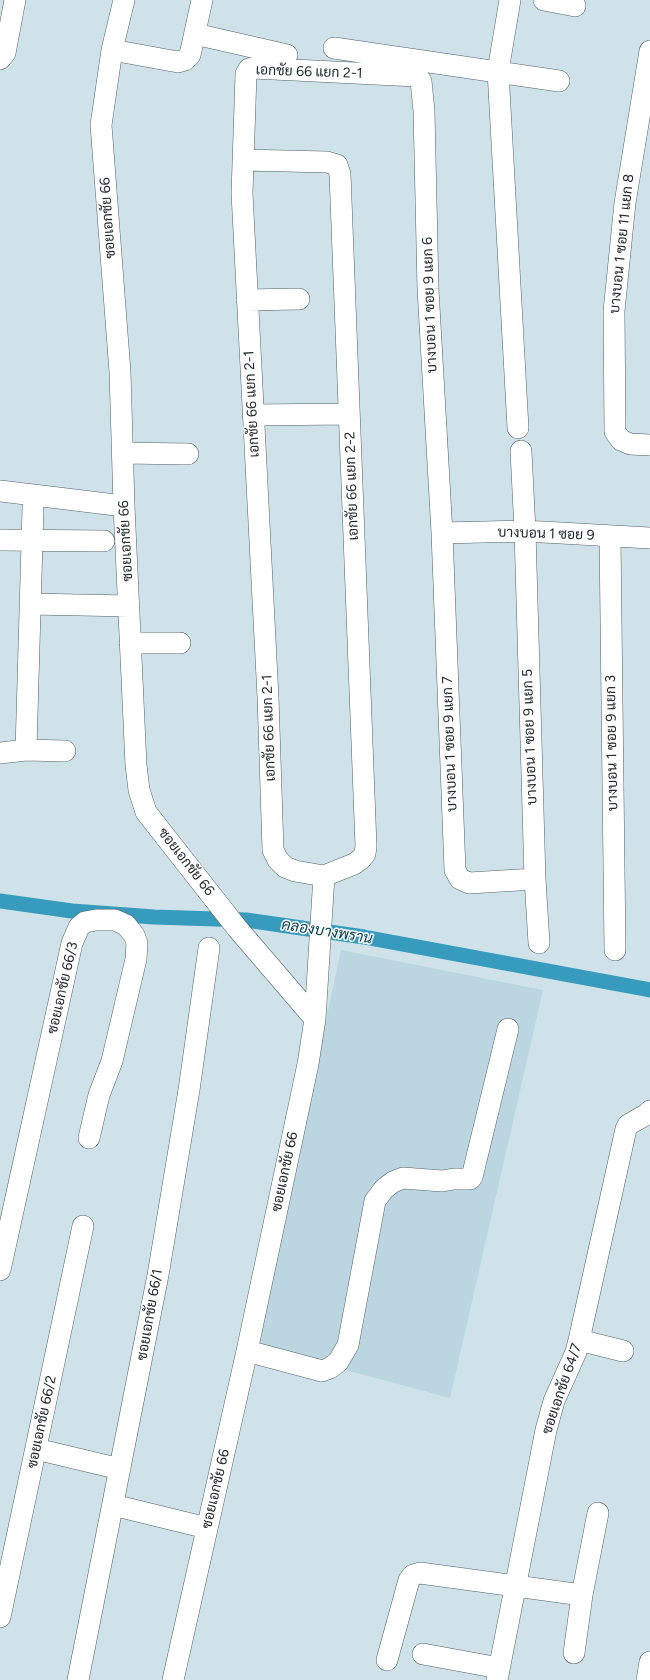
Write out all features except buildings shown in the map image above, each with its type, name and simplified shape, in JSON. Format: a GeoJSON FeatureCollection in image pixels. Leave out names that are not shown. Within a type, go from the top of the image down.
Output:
{"type":"FeatureCollection","features":[{"type":"Feature","properties":{"kind":"street"},"geometry":{"type":"LineString","coordinates":[[0,59],[5,52],[15,0]]}},
{"type":"Feature","properties":{"kind":"street","name":"ซอยเอกชัย 66"},"geometry":{"type":"LineString","coordinates":[[124,0],[112,50],[101,125],[120,372],[130,643],[136,765],[139,790],[146,812],[237,928],[315,1019],[308,1064],[173,1680]]}},
{"type":"Feature","properties":{"kind":"street"},"geometry":{"type":"LineString","coordinates":[[112,50],[178,62],[185,60],[190,55],[202,0]]}},
{"type":"Feature","properties":{"kind":"street"},"geometry":{"type":"LineString","coordinates":[[510,0],[498,71],[518,428]]}},
{"type":"Feature","properties":{"kind":"street"},"geometry":{"type":"LineString","coordinates":[[544,0],[575,6]]}},
{"type":"Feature","properties":{"kind":"street"},"geometry":{"type":"LineString","coordinates":[[195,34],[287,55]]}},
{"type":"Feature","properties":{"kind":"street"},"geometry":{"type":"LineString","coordinates":[[334,48],[559,81]]}},
{"type":"Feature","properties":{"kind":"street","name":"บางบอน 1 ซอย 11 แยก 8"},"geometry":{"type":"LineString","coordinates":[[650,52],[625,203],[614,311],[615,432],[617,437],[630,444],[650,445]]}},
{"type":"Feature","properties":{"kind":"street","name":"เอกชัย 66 แยก 2-1"},"geometry":{"type":"LineString","coordinates":[[324,876],[295,871],[285,867],[278,860],[273,850],[268,696],[242,193],[246,74],[249,69],[416,76],[420,78]]}},
{"type":"Feature","properties":{"kind":"street","name":"บางบอน 1 ซอย 9 แยก 6"},"geometry":{"type":"LineString","coordinates":[[420,78],[424,111],[428,289],[442,533]]}},
{"type":"Feature","properties":{"kind":"street","name":"เอกชัย 66 แยก 2-2"},"geometry":{"type":"LineString","coordinates":[[243,160],[327,162],[337,165],[340,174],[366,846],[364,854],[358,862],[324,876]]}},
{"type":"Feature","properties":{"kind":"street"},"geometry":{"type":"LineString","coordinates":[[247,300],[299,299]]}},
{"type":"Feature","properties":{"kind":"street"},"geometry":{"type":"LineString","coordinates":[[253,415],[349,414]]}},
{"type":"Feature","properties":{"kind":"street","name":"บางบอน 1 ซอย 9 แยก 5"},"geometry":{"type":"LineString","coordinates":[[521,451],[525,531],[534,879],[539,943]]}},
{"type":"Feature","properties":{"kind":"street"},"geometry":{"type":"LineString","coordinates":[[122,453],[188,454]]}},
{"type":"Feature","properties":{"kind":"street"},"geometry":{"type":"LineString","coordinates":[[0,491],[124,506]]}},
{"type":"Feature","properties":{"kind":"street"},"geometry":{"type":"LineString","coordinates":[[26,750],[32,508]]}},
{"type":"Feature","properties":{"kind":"street","name":"บางบอน 1 ซอย 9"},"geometry":{"type":"LineString","coordinates":[[442,533],[525,531],[610,537],[650,538]]}},
{"type":"Feature","properties":{"kind":"street","name":"บางบอน 1 ซอย 9 แยก 7"},"geometry":{"type":"LineString","coordinates":[[442,533],[455,870],[460,879],[469,883],[534,879]]}},
{"type":"Feature","properties":{"kind":"street","name":"บางบอน 1 ซอย 9 แยก 3"},"geometry":{"type":"LineString","coordinates":[[610,537],[615,950]]}},
{"type":"Feature","properties":{"kind":"street"},"geometry":{"type":"LineString","coordinates":[[0,540],[104,541]]}},
{"type":"Feature","properties":{"kind":"street"},"geometry":{"type":"LineString","coordinates":[[30,604],[129,606]]}},
{"type":"Feature","properties":{"kind":"street"},"geometry":{"type":"LineString","coordinates":[[130,643],[180,643]]}},
{"type":"Feature","properties":{"kind":"street"},"geometry":{"type":"LineString","coordinates":[[0,753],[26,750],[65,751]]}},
{"type":"Feature","properties":{"kind":"street"},"geometry":{"type":"LineString","coordinates":[[315,1019],[324,900],[324,876]]}},
{"type":"Feature","properties":{"kind":"street","name":"ซอยเอกชัย 66/3"},"geometry":{"type":"LineString","coordinates":[[0,1270],[72,943],[79,927],[85,922],[96,920],[115,920],[126,925],[134,935],[137,943],[136,959],[112,1061],[99,1095],[90,1138]]}},
{"type":"Feature","properties":{"kind":"street","name":"ซอยเอกชัย 66/1"},"geometry":{"type":"LineString","coordinates":[[78,1680],[160,1260],[189,1090],[209,948]]}},
{"type":"Feature","properties":{"kind":"street"},"geometry":{"type":"LineString","coordinates":[[246,1351],[322,1371],[330,1368],[338,1362],[348,1345],[375,1201],[384,1189],[393,1182],[403,1178],[442,1181],[470,1179],[472,1177],[508,1029]]}},
{"type":"Feature","properties":{"kind":"street","name":"ซอยเอกชัย 64/7"},"geometry":{"type":"LineString","coordinates":[[498,1674],[546,1430],[554,1402],[571,1364],[579,1340],[626,1129],[628,1125],[650,1111]]}},
{"type":"Feature","properties":{"kind":"street","name":"ซอยเอกชัย 66/2"},"geometry":{"type":"LineString","coordinates":[[0,1617],[83,1226]]}},
{"type":"Feature","properties":{"kind":"street"},"geometry":{"type":"LineString","coordinates":[[579,1340],[623,1351]]}},
{"type":"Feature","properties":{"kind":"street"},"geometry":{"type":"LineString","coordinates":[[36,1449],[120,1469]]}},
{"type":"Feature","properties":{"kind":"street"},"geometry":{"type":"LineString","coordinates":[[113,1505],[207,1528]]}},
{"type":"Feature","properties":{"kind":"street"},"geometry":{"type":"LineString","coordinates":[[574,1653],[582,1595],[598,1513]]}},
{"type":"Feature","properties":{"kind":"street"},"geometry":{"type":"LineString","coordinates":[[387,1660],[409,1580],[413,1575],[420,1573],[582,1595]]}},
{"type":"Feature","properties":{"kind":"street"},"geometry":{"type":"LineString","coordinates":[[424,1654],[498,1674]]}},
{"type":"Feature","properties":{"kind":"street"},"geometry":{"type":"LineString","coordinates":[[647,1680],[650,1662]]}},
{"type":"Feature","properties":{"kind":"shaded area"},"geometry":{"type":"Polygon","coordinates":[[[341,950],[543,990],[450,1398],[256,1346],[341,950]]]}},
{"type":"Feature","properties":{"kind":"waterway","name":"คลองบางพราน"},"geometry":{"type":"LineString","coordinates":[[0,901],[72,911],[154,917],[246,920],[364,937],[650,990]]}}]}
